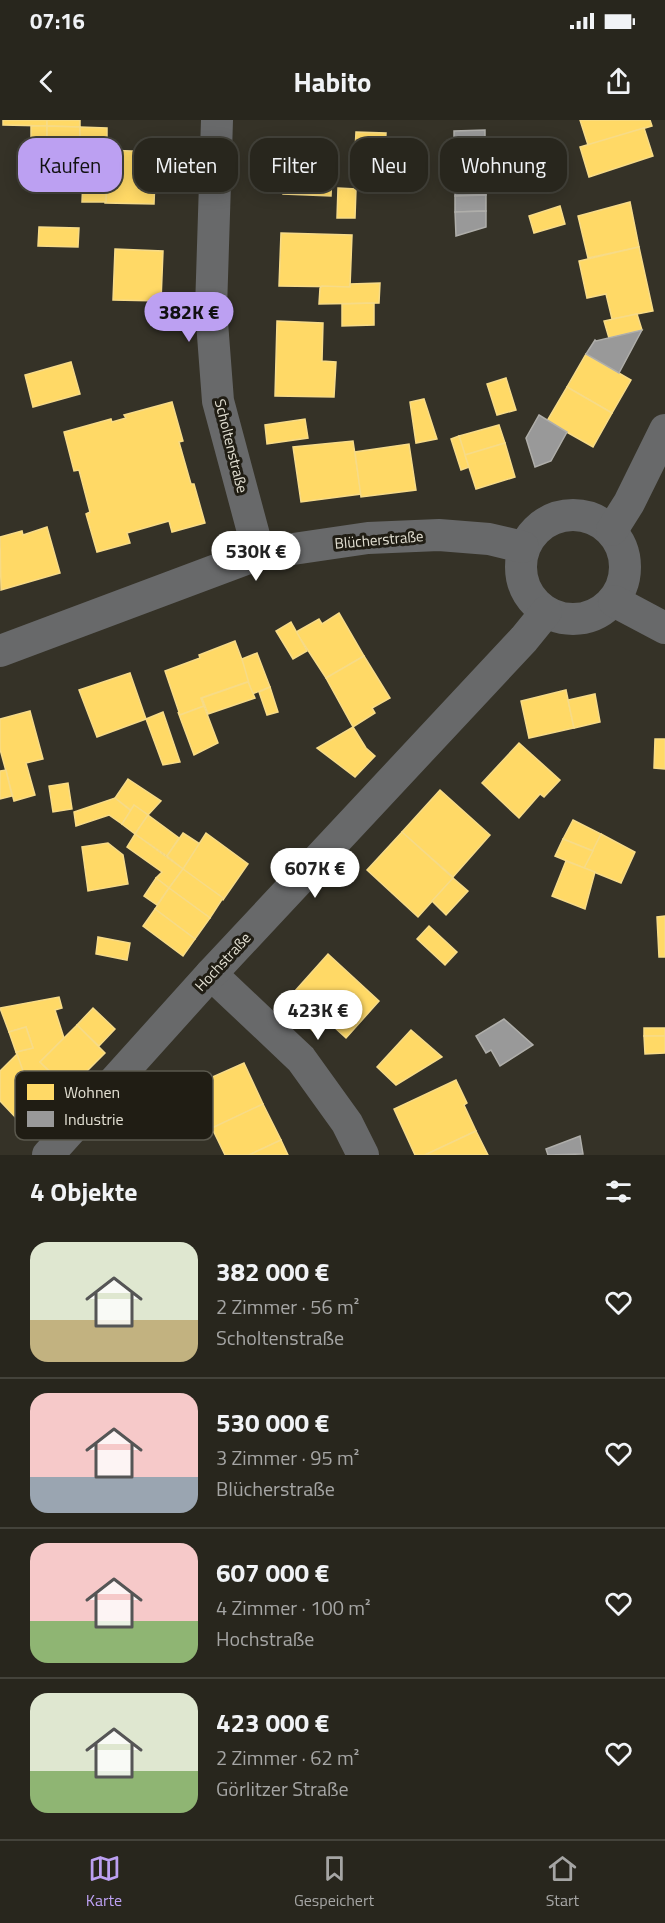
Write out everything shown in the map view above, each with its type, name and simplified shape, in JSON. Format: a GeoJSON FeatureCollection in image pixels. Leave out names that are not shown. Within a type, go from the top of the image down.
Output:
{"type":"FeatureCollection","features":[{"type":"Feature","properties":{"kind":"street","name":"Scholtenstraße"},"geometry":{"type":"LineString","coordinates":[[217,120],[211,309],[218,401],[259,554]]}},
{"type":"Feature","properties":{"kind":"street"},"geometry":{"type":"LineString","coordinates":[[612,530],[629,503],[665,430]]}},
{"type":"Feature","properties":{"kind":"street"},"geometry":{"type":"LineString","coordinates":[[562,514],[589,516],[612,530],[625,556],[624,580],[614,601],[598,613],[577,619],[559,618],[546,612],[528,596],[520,572],[523,547],[540,525],[562,514]]}},
{"type":"Feature","properties":{"kind":"street","name":"Blücherstraße"},"geometry":{"type":"LineString","coordinates":[[0,651],[259,554],[368,538],[439,535],[489,539],[523,547]]}},
{"type":"Feature","properties":{"kind":"street"},"geometry":{"type":"LineString","coordinates":[[614,601],[665,628]]}},
{"type":"Feature","properties":{"kind":"street","name":"Hochstraße"},"geometry":{"type":"LineString","coordinates":[[124,1071],[211,974],[524,639],[546,612]]}},
{"type":"Feature","properties":{"kind":"street"},"geometry":{"type":"LineString","coordinates":[[211,974],[301,1059],[347,1123],[363,1155]]}},
{"type":"Feature","properties":{"kind":"street","name":"Hochstraße"},"geometry":{"type":"LineString","coordinates":[[48,1155],[62,1140]]}},
{"type":"Feature","properties":{"kind":"building: Wohnen"},"geometry":{"type":"Polygon","coordinates":[[[3,120],[47,120],[47,126],[3,125],[3,120]]]}},
{"type":"Feature","properties":{"kind":"building: Wohnen"},"geometry":{"type":"Polygon","coordinates":[[[47,120],[80,120],[80,127],[47,126],[47,120]]]}},
{"type":"Feature","properties":{"kind":"building: Wohnen"},"geometry":{"type":"Polygon","coordinates":[[[580,120],[650,120],[652,126],[588,145],[580,120]]]}},
{"type":"Feature","properties":{"kind":"building: Wohnen"},"geometry":{"type":"Polygon","coordinates":[[[31,126],[47,126],[47,138],[31,138],[31,126]]]}},
{"type":"Feature","properties":{"kind":"building: Wohnen"},"geometry":{"type":"Polygon","coordinates":[[[47,126],[80,127],[80,138],[47,138],[47,126]]]}},
{"type":"Feature","properties":{"kind":"building: Wohnen"},"geometry":{"type":"Polygon","coordinates":[[[80,127],[107,128],[107,138],[80,138],[80,127]]]}},
{"type":"Feature","properties":{"kind":"building: Wohnen"},"geometry":{"type":"Polygon","coordinates":[[[644,128],[653,156],[589,177],[580,147],[644,128]]]}},
{"type":"Feature","properties":{"kind":"building: Wohnen"},"geometry":{"type":"Polygon","coordinates":[[[356,132],[386,133],[386,138],[356,138],[356,132]]]}},
{"type":"Feature","properties":{"kind":"building: Wohnen"},"geometry":{"type":"Polygon","coordinates":[[[122,151],[134,151],[134,192],[154,192],[154,204],[105,203],[105,192],[122,192],[122,151]]]}},
{"type":"Feature","properties":{"kind":"building: Wohnen"},"geometry":{"type":"Polygon","coordinates":[[[338,188],[350,189],[350,192],[356,192],[355,218],[337,218],[338,188]]]}},
{"type":"Feature","properties":{"kind":"building: Wohnen"},"geometry":{"type":"Polygon","coordinates":[[[82,192],[106,192],[106,202],[82,202],[82,192]]]}},
{"type":"Feature","properties":{"kind":"building: Wohnen"},"geometry":{"type":"Polygon","coordinates":[[[283,192],[331,192],[331,196],[283,194],[283,192]]]}},
{"type":"Feature","properties":{"kind":"building: Wohnen"},"geometry":{"type":"Polygon","coordinates":[[[630,202],[639,247],[588,258],[578,216],[630,202]]]}},
{"type":"Feature","properties":{"kind":"building: Wohnen"},"geometry":{"type":"Polygon","coordinates":[[[560,206],[565,224],[534,233],[529,216],[560,206]]]}},
{"type":"Feature","properties":{"kind":"building: Wohnen"},"geometry":{"type":"Polygon","coordinates":[[[39,227],[79,228],[78,247],[38,246],[39,227]]]}},
{"type":"Feature","properties":{"kind":"building: Wohnen"},"geometry":{"type":"Polygon","coordinates":[[[281,233],[352,235],[350,287],[279,286],[281,233]]]}},
{"type":"Feature","properties":{"kind":"building: Wohnen"},"geometry":{"type":"Polygon","coordinates":[[[639,247],[653,311],[612,319],[606,294],[587,298],[579,261],[639,247]]]}},
{"type":"Feature","properties":{"kind":"building: Wohnen"},"geometry":{"type":"Polygon","coordinates":[[[115,249],[163,251],[161,301],[113,300],[115,249]]]}},
{"type":"Feature","properties":{"kind":"building: Wohnen"},"geometry":{"type":"Polygon","coordinates":[[[380,283],[379,303],[319,304],[322,286],[350,287],[350,284],[380,283]]]}},
{"type":"Feature","properties":{"kind":"building: Wohnen"},"geometry":{"type":"Polygon","coordinates":[[[374,303],[374,325],[342,326],[342,304],[374,303]]]}},
{"type":"Feature","properties":{"kind":"building: Wohnen"},"geometry":{"type":"Polygon","coordinates":[[[637,314],[642,330],[609,338],[604,321],[637,314]]]}},
{"type":"Feature","properties":{"kind":"building: Wohnen"},"geometry":{"type":"Polygon","coordinates":[[[277,321],[323,323],[322,361],[336,362],[334,397],[275,396],[277,321]]]}},
{"type":"Feature","properties":{"kind":"building: Wohnen"},"geometry":{"type":"Polygon","coordinates":[[[586,354],[631,380],[612,413],[567,387],[586,354]]]}},
{"type":"Feature","properties":{"kind":"building: Wohnen"},"geometry":{"type":"Polygon","coordinates":[[[71,362],[80,394],[33,407],[25,375],[71,362]]]}},
{"type":"Feature","properties":{"kind":"building: Wohnen"},"geometry":{"type":"Polygon","coordinates":[[[506,378],[516,410],[497,415],[487,384],[506,378]]]}},
{"type":"Feature","properties":{"kind":"building: Wohnen"},"geometry":{"type":"Polygon","coordinates":[[[567,387],[612,413],[593,447],[547,421],[567,387]]]}},
{"type":"Feature","properties":{"kind":"building: Wohnen"},"geometry":{"type":"Polygon","coordinates":[[[424,399],[437,439],[416,443],[410,402],[424,399]]]}},
{"type":"Feature","properties":{"kind":"building: Wohnen"},"geometry":{"type":"Polygon","coordinates":[[[172,402],[183,441],[179,442],[205,523],[172,532],[169,521],[127,533],[130,543],[97,552],[86,514],[90,512],[79,470],[74,471],[64,432],[111,419],[112,422],[126,418],[124,415],[172,402]]]}},
{"type":"Feature","properties":{"kind":"building: Wohnen"},"geometry":{"type":"Polygon","coordinates":[[[305,419],[308,438],[267,444],[265,425],[305,419]]]}},
{"type":"Feature","properties":{"kind":"building: Wohnen"},"geometry":{"type":"Polygon","coordinates":[[[499,425],[505,443],[465,455],[459,436],[499,425]]]}},
{"type":"Feature","properties":{"kind":"building: Wohnen"},"geometry":{"type":"Polygon","coordinates":[[[459,436],[469,467],[461,470],[451,439],[459,436]]]}},
{"type":"Feature","properties":{"kind":"building: Wohnen"},"geometry":{"type":"Polygon","coordinates":[[[353,441],[361,494],[301,502],[293,447],[353,441]]]}},
{"type":"Feature","properties":{"kind":"building: Wohnen"},"geometry":{"type":"Polygon","coordinates":[[[505,443],[515,477],[476,489],[465,455],[505,443]]]}},
{"type":"Feature","properties":{"kind":"building: Wohnen"},"geometry":{"type":"Polygon","coordinates":[[[409,444],[416,490],[361,497],[355,452],[409,444]]]}},
{"type":"Feature","properties":{"kind":"building: Wohnen"},"geometry":{"type":"Polygon","coordinates":[[[47,527],[60,573],[1,590],[0,537],[22,531],[23,535],[47,527]]]}},
{"type":"Feature","properties":{"kind":"building: Wohnen"},"geometry":{"type":"Polygon","coordinates":[[[339,613],[364,656],[326,678],[296,632],[319,619],[322,624],[339,613]]]}},
{"type":"Feature","properties":{"kind":"building: Wohnen"},"geometry":{"type":"Polygon","coordinates":[[[291,622],[307,651],[293,659],[276,631],[291,622]]]}},
{"type":"Feature","properties":{"kind":"building: Wohnen"},"geometry":{"type":"Polygon","coordinates":[[[235,641],[250,681],[201,698],[204,706],[180,715],[165,671],[200,658],[199,655],[235,641]]]}},
{"type":"Feature","properties":{"kind":"building: Wohnen"},"geometry":{"type":"Polygon","coordinates":[[[257,653],[270,687],[252,694],[242,659],[257,653]]]}},
{"type":"Feature","properties":{"kind":"building: Wohnen"},"geometry":{"type":"Polygon","coordinates":[[[364,656],[390,698],[372,708],[375,713],[353,727],[326,678],[364,656]]]}},
{"type":"Feature","properties":{"kind":"building: Wohnen"},"geometry":{"type":"Polygon","coordinates":[[[130,673],[146,719],[97,737],[79,690],[130,673]]]}},
{"type":"Feature","properties":{"kind":"building: Wohnen"},"geometry":{"type":"Polygon","coordinates":[[[248,682],[255,698],[208,714],[202,698],[248,682]]]}},
{"type":"Feature","properties":{"kind":"building: Wohnen"},"geometry":{"type":"Polygon","coordinates":[[[270,687],[278,712],[267,715],[259,692],[270,687]]]}},
{"type":"Feature","properties":{"kind":"building: Wohnen"},"geometry":{"type":"Polygon","coordinates":[[[566,690],[574,728],[529,738],[521,701],[566,690]]]}},
{"type":"Feature","properties":{"kind":"building: Wohnen"},"geometry":{"type":"Polygon","coordinates":[[[595,694],[600,722],[574,728],[568,700],[595,694]]]}},
{"type":"Feature","properties":{"kind":"building: Wohnen"},"geometry":{"type":"Polygon","coordinates":[[[201,698],[218,743],[194,755],[178,712],[180,715],[204,706],[201,698]]]}},
{"type":"Feature","properties":{"kind":"building: Wohnen"},"geometry":{"type":"Polygon","coordinates":[[[30,711],[43,759],[26,763],[35,795],[14,801],[0,749],[0,719],[30,711]]]}},
{"type":"Feature","properties":{"kind":"building: Wohnen"},"geometry":{"type":"Polygon","coordinates":[[[163,712],[180,762],[163,765],[146,719],[163,712]]]}},
{"type":"Feature","properties":{"kind":"building: Wohnen"},"geometry":{"type":"Polygon","coordinates":[[[353,727],[366,748],[375,756],[355,777],[317,748],[353,727]]]}},
{"type":"Feature","properties":{"kind":"building: Wohnen"},"geometry":{"type":"Polygon","coordinates":[[[655,739],[665,739],[665,769],[654,768],[655,739]]]}},
{"type":"Feature","properties":{"kind":"building: Wohnen"},"geometry":{"type":"Polygon","coordinates":[[[519,743],[560,780],[544,797],[540,794],[519,818],[482,783],[519,743]]]}},
{"type":"Feature","properties":{"kind":"building: Wohnen"},"geometry":{"type":"Polygon","coordinates":[[[6,770],[12,796],[0,799],[0,771],[6,770]]]}},
{"type":"Feature","properties":{"kind":"building: Wohnen"},"geometry":{"type":"Polygon","coordinates":[[[128,779],[161,801],[148,815],[134,805],[131,810],[115,798],[128,779]]]}},
{"type":"Feature","properties":{"kind":"building: Wohnen"},"geometry":{"type":"Polygon","coordinates":[[[68,783],[72,809],[53,812],[49,786],[68,783]]]}},
{"type":"Feature","properties":{"kind":"building: Wohnen"},"geometry":{"type":"Polygon","coordinates":[[[440,790],[490,835],[453,877],[402,832],[440,790]]]}},
{"type":"Feature","properties":{"kind":"building: Wohnen"},"geometry":{"type":"Polygon","coordinates":[[[115,798],[131,811],[122,824],[109,815],[76,826],[74,812],[115,798]]]}},
{"type":"Feature","properties":{"kind":"building: Wohnen"},"geometry":{"type":"Polygon","coordinates":[[[134,805],[148,815],[135,834],[122,824],[134,805]]]}},
{"type":"Feature","properties":{"kind":"building: Wohnen"},"geometry":{"type":"Polygon","coordinates":[[[148,815],[179,838],[167,856],[135,834],[148,815]]]}},
{"type":"Feature","properties":{"kind":"building: Wohnen"},"geometry":{"type":"Polygon","coordinates":[[[573,820],[601,834],[593,851],[563,839],[573,820]]]}},
{"type":"Feature","properties":{"kind":"building: Wohnen"},"geometry":{"type":"Polygon","coordinates":[[[402,832],[453,878],[418,917],[367,870],[402,832]]]}},
{"type":"Feature","properties":{"kind":"building: Wohnen"},"geometry":{"type":"Polygon","coordinates":[[[183,833],[200,844],[183,869],[167,856],[183,833]]]}},
{"type":"Feature","properties":{"kind":"building: Wohnen"},"geometry":{"type":"Polygon","coordinates":[[[206,833],[248,864],[223,900],[183,869],[206,833]]]}},
{"type":"Feature","properties":{"kind":"building: Wohnen"},"geometry":{"type":"Polygon","coordinates":[[[135,834],[183,869],[169,888],[156,878],[162,872],[127,847],[135,834]]]}},
{"type":"Feature","properties":{"kind":"building: Wohnen"},"geometry":{"type":"Polygon","coordinates":[[[601,834],[635,852],[621,883],[584,868],[601,834]]]}},
{"type":"Feature","properties":{"kind":"building: Wohnen"},"geometry":{"type":"Polygon","coordinates":[[[563,839],[593,851],[584,868],[555,856],[563,839]]]}},
{"type":"Feature","properties":{"kind":"building: Wohnen"},"geometry":{"type":"Polygon","coordinates":[[[108,843],[123,855],[128,884],[88,891],[82,847],[108,843]]]}},
{"type":"Feature","properties":{"kind":"building: Wohnen"},"geometry":{"type":"Polygon","coordinates":[[[566,861],[595,872],[585,909],[552,896],[566,861]]]}},
{"type":"Feature","properties":{"kind":"building: Wohnen"},"geometry":{"type":"Polygon","coordinates":[[[183,869],[223,898],[210,918],[169,888],[183,869]]]}},
{"type":"Feature","properties":{"kind":"building: Wohnen"},"geometry":{"type":"Polygon","coordinates":[[[156,878],[169,888],[157,905],[144,896],[156,878]]]}},
{"type":"Feature","properties":{"kind":"building: Wohnen"},"geometry":{"type":"Polygon","coordinates":[[[453,878],[468,891],[446,915],[432,901],[453,878]]]}},
{"type":"Feature","properties":{"kind":"building: Wohnen"},"geometry":{"type":"Polygon","coordinates":[[[169,888],[210,918],[195,939],[155,909],[169,888]]]}},
{"type":"Feature","properties":{"kind":"building: Wohnen"},"geometry":{"type":"Polygon","coordinates":[[[155,909],[195,939],[183,956],[143,926],[155,909]]]}},
{"type":"Feature","properties":{"kind":"building: Wohnen"},"geometry":{"type":"Polygon","coordinates":[[[665,916],[665,957],[659,957],[657,917],[665,916]]]}},
{"type":"Feature","properties":{"kind":"building: Wohnen"},"geometry":{"type":"Polygon","coordinates":[[[429,926],[457,952],[445,965],[417,939],[429,926]]]}},
{"type":"Feature","properties":{"kind":"building: Wohnen"},"geometry":{"type":"Polygon","coordinates":[[[98,937],[130,943],[127,960],[96,954],[98,937]]]}},
{"type":"Feature","properties":{"kind":"building: Wohnen"},"geometry":{"type":"Polygon","coordinates":[[[328,954],[379,1001],[346,1038],[295,991],[328,954]]]}},
{"type":"Feature","properties":{"kind":"building: Wohnen"},"geometry":{"type":"Polygon","coordinates":[[[295,991],[326,1019],[314,1032],[283,1004],[295,991]]]}},
{"type":"Feature","properties":{"kind":"building: Wohnen"},"geometry":{"type":"Polygon","coordinates":[[[59,997],[62,1008],[55,1010],[64,1038],[40,1062],[49,1071],[23,1071],[16,1052],[33,1048],[26,1027],[9,1032],[0,1008],[59,997]]]}},
{"type":"Feature","properties":{"kind":"building: Wohnen"},"geometry":{"type":"Polygon","coordinates":[[[93,1008],[115,1029],[99,1046],[77,1025],[93,1008]]]}},
{"type":"Feature","properties":{"kind":"building: Wohnen"},"geometry":{"type":"Polygon","coordinates":[[[77,1025],[105,1053],[87,1071],[50,1071],[40,1062],[77,1025]]]}},
{"type":"Feature","properties":{"kind":"building: Wohnen"},"geometry":{"type":"Polygon","coordinates":[[[26,1027],[33,1048],[16,1052],[9,1032],[26,1027]]]}},
{"type":"Feature","properties":{"kind":"building: Wohnen"},"geometry":{"type":"Polygon","coordinates":[[[644,1028],[665,1028],[665,1036],[644,1036],[644,1028]]]}},
{"type":"Feature","properties":{"kind":"building: Wohnen"},"geometry":{"type":"Polygon","coordinates":[[[411,1030],[442,1057],[396,1085],[377,1067],[411,1030]]]}},
{"type":"Feature","properties":{"kind":"building: Wohnen"},"geometry":{"type":"Polygon","coordinates":[[[644,1036],[665,1036],[665,1053],[645,1054],[644,1036]]]}},
{"type":"Feature","properties":{"kind":"building: Wohnen"},"geometry":{"type":"Polygon","coordinates":[[[17,1054],[23,1071],[15,1071],[15,1117],[0,1101],[0,1071],[17,1054]]]}},
{"type":"Feature","properties":{"kind":"building: Wohnen"},"geometry":{"type":"Polygon","coordinates":[[[244,1063],[263,1104],[213,1128],[213,1077],[244,1063]]]}},
{"type":"Feature","properties":{"kind":"building: Wohnen"},"geometry":{"type":"Polygon","coordinates":[[[456,1080],[467,1103],[464,1105],[476,1131],[425,1155],[415,1155],[394,1109],[456,1080]]]}},
{"type":"Feature","properties":{"kind":"building: Wohnen"},"geometry":{"type":"Polygon","coordinates":[[[263,1104],[281,1140],[249,1155],[225,1155],[213,1128],[263,1104]]]}},
{"type":"Feature","properties":{"kind":"building: Wohnen"},"geometry":{"type":"Polygon","coordinates":[[[476,1131],[488,1155],[425,1155],[476,1131]]]}},
{"type":"Feature","properties":{"kind":"building: Wohnen"},"geometry":{"type":"Polygon","coordinates":[[[281,1140],[288,1155],[249,1155],[281,1140]]]}},
{"type":"Feature","properties":{"kind":"building: Industrie"},"geometry":{"type":"Polygon","coordinates":[[[485,130],[485,138],[454,138],[454,131],[485,130]]]}},
{"type":"Feature","properties":{"kind":"building: Industrie"},"geometry":{"type":"Polygon","coordinates":[[[455,192],[486,192],[486,195],[455,196],[455,192]]]}},
{"type":"Feature","properties":{"kind":"building: Industrie"},"geometry":{"type":"Polygon","coordinates":[[[486,195],[486,211],[455,212],[455,196],[486,195]]]}},
{"type":"Feature","properties":{"kind":"building: Industrie"},"geometry":{"type":"Polygon","coordinates":[[[486,211],[486,227],[456,236],[455,212],[486,211]]]}},
{"type":"Feature","properties":{"kind":"building: Industrie"},"geometry":{"type":"Polygon","coordinates":[[[642,330],[619,373],[586,354],[595,340],[642,330]]]}},
{"type":"Feature","properties":{"kind":"building: Industrie"},"geometry":{"type":"Polygon","coordinates":[[[539,415],[567,432],[551,461],[535,467],[526,438],[539,415]]]}},
{"type":"Feature","properties":{"kind":"building: Industrie"},"geometry":{"type":"Polygon","coordinates":[[[504,1019],[533,1045],[500,1066],[491,1050],[486,1053],[476,1036],[504,1019]]]}},
{"type":"Feature","properties":{"kind":"building: Industrie"},"geometry":{"type":"Polygon","coordinates":[[[580,1136],[583,1154],[548,1155],[546,1149],[580,1136]]]}}]}
